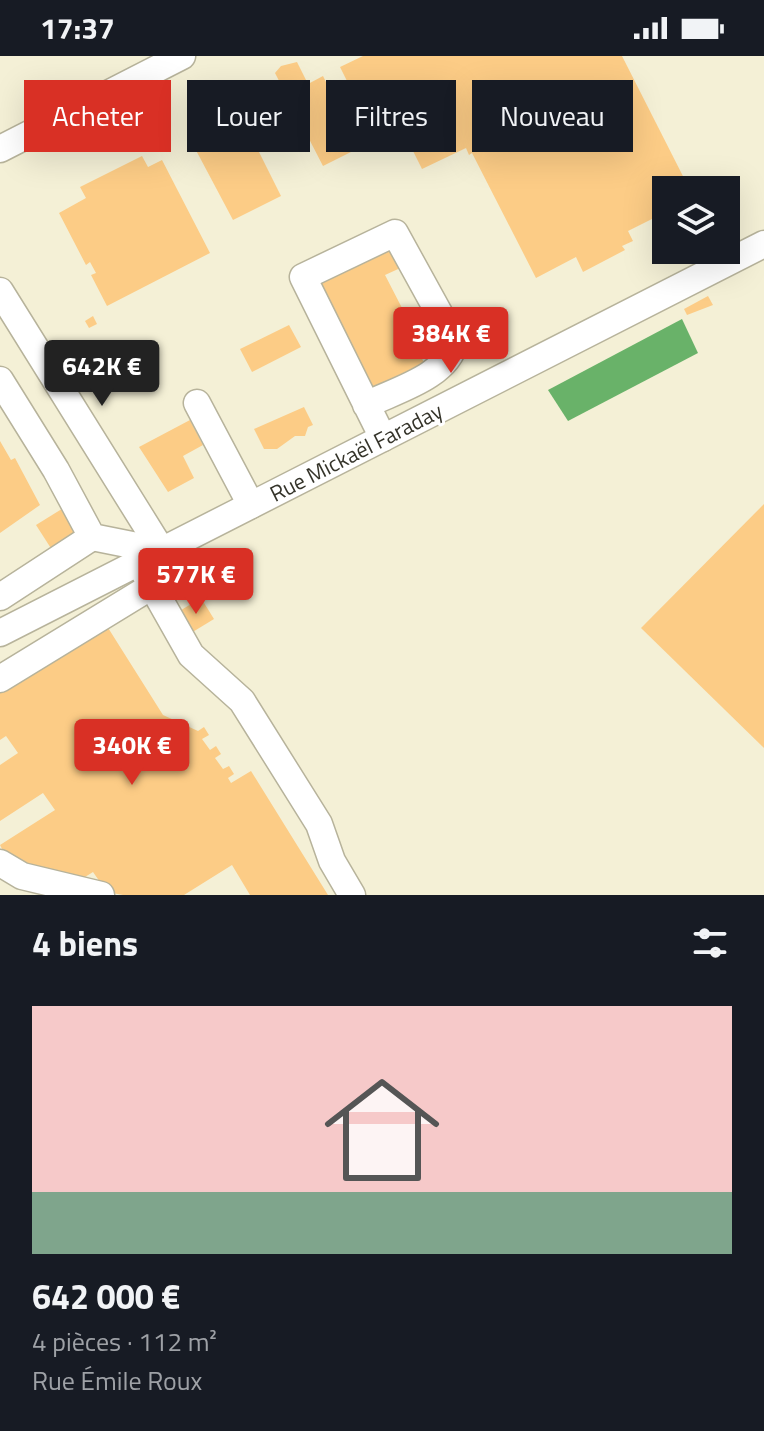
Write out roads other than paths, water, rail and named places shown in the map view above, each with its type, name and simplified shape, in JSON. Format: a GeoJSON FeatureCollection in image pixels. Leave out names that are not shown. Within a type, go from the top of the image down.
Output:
{"type":"FeatureCollection","features":[{"type":"Feature","properties":{"kind":"street"},"geometry":{"type":"LineString","coordinates":[[0,149],[182,56]]}},
{"type":"Feature","properties":{"kind":"street"},"geometry":{"type":"LineString","coordinates":[[366,405],[441,368],[452,356],[455,342],[395,233],[303,277],[366,405],[383,438]]}},
{"type":"Feature","properties":{"kind":"street","name":"Rue Mickaël Faraday"},"geometry":{"type":"LineString","coordinates":[[7,630],[764,244]]}},
{"type":"Feature","properties":{"kind":"street"},"geometry":{"type":"LineString","coordinates":[[0,291],[150,557],[152,586],[191,655],[242,701],[319,824],[332,861],[352,895]]}},
{"type":"Feature","properties":{"kind":"street"},"geometry":{"type":"LineString","coordinates":[[0,380],[56,470],[92,537],[150,557]]}},
{"type":"Feature","properties":{"kind":"street"},"geometry":{"type":"LineString","coordinates":[[197,403],[251,505]]}},
{"type":"Feature","properties":{"kind":"street"},"geometry":{"type":"LineString","coordinates":[[0,597],[92,537]]}},
{"type":"Feature","properties":{"kind":"street"},"geometry":{"type":"LineString","coordinates":[[0,679],[152,586]]}},
{"type":"Feature","properties":{"kind":"street"},"geometry":{"type":"LineString","coordinates":[[0,603],[7,630]]}},
{"type":"Feature","properties":{"kind":"street"},"geometry":{"type":"LineString","coordinates":[[0,863],[22,876],[101,895]]}},
{"type":"Feature","properties":{"kind":"street"},"geometry":{"type":"LineString","coordinates":[[0,883],[21,895]]}}]}
